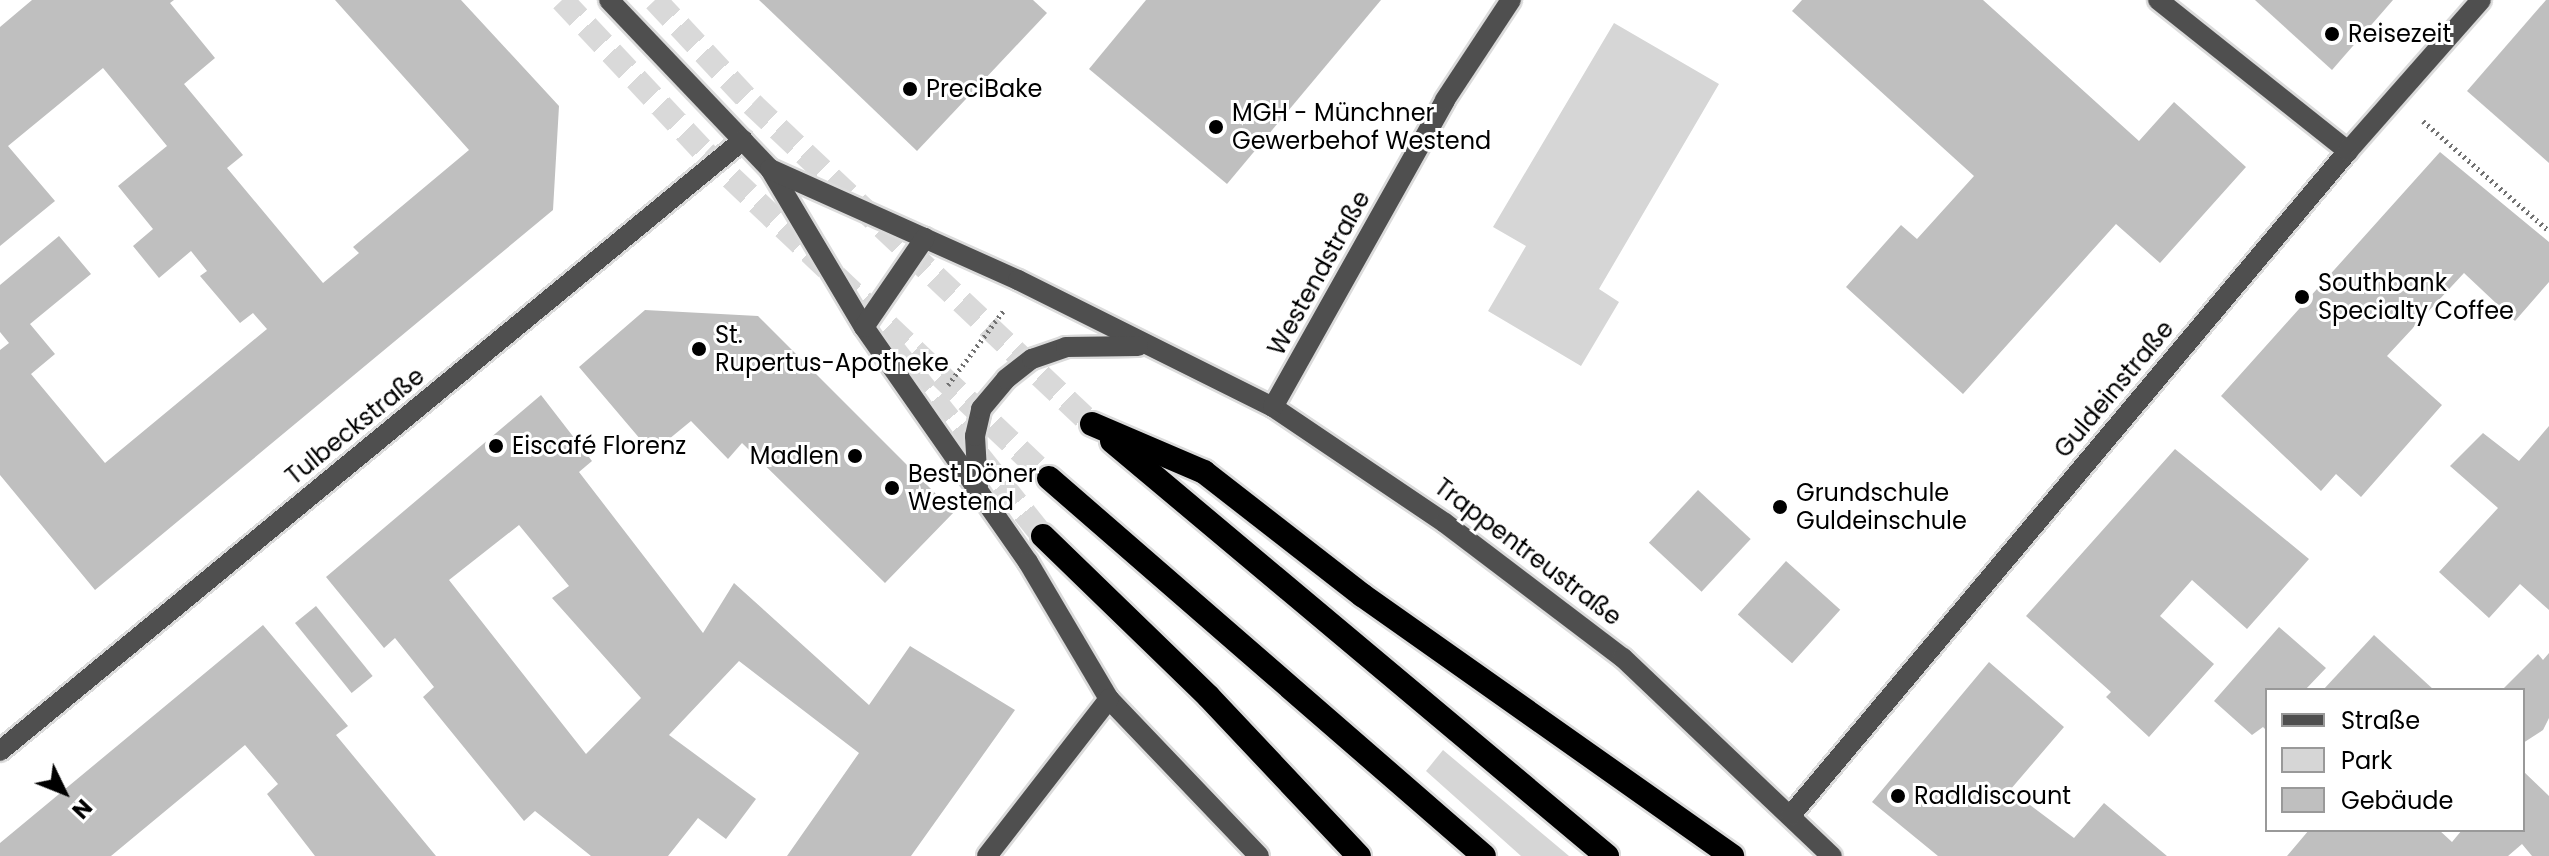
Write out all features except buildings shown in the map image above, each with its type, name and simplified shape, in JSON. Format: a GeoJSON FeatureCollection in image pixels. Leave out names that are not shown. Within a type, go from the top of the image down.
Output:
{"type":"FeatureCollection","features":[{"type":"Feature","properties":{"kind":"highway"},"geometry":{"type":"LineString","coordinates":[[1607,856],[1092,424],[1204,472],[1362,595],[1732,856]]}},
{"type":"Feature","properties":{"kind":"highway"},"geometry":{"type":"LineString","coordinates":[[1049,478],[1484,856]]}},
{"type":"Feature","properties":{"kind":"highway"},"geometry":{"type":"LineString","coordinates":[[1043,536],[1208,696],[1359,856]]}},
{"type":"Feature","properties":{"kind":"street","name":"Trappentreustraße"},"geometry":{"type":"LineString","coordinates":[[609,0],[770,169],[864,327],[978,488],[1109,699],[1259,856]]}},
{"type":"Feature","properties":{"kind":"street","name":"Westendstraße"},"geometry":{"type":"LineString","coordinates":[[1273,407],[1445,100],[1511,0]]}},
{"type":"Feature","properties":{"kind":"street"},"geometry":{"type":"LineString","coordinates":[[2158,0],[2348,151]]}},
{"type":"Feature","properties":{"kind":"street","name":"Guldeinstraße"},"geometry":{"type":"LineString","coordinates":[[1791,815],[2348,151],[2481,0]]}},
{"type":"Feature","properties":{"kind":"street","name":"Tulbeckstraße"},"geometry":{"type":"LineString","coordinates":[[0,751],[743,140]]}},
{"type":"Feature","properties":{"kind":"street","name":"Trappentreustraße"},"geometry":{"type":"LineString","coordinates":[[770,169],[1018,280],[1273,407],[1445,523],[1623,658],[1832,856]]}},
{"type":"Feature","properties":{"kind":"street"},"geometry":{"type":"LineString","coordinates":[[864,327],[925,238]]}},
{"type":"Feature","properties":{"kind":"street","name":"Trappentreustraße"},"geometry":{"type":"LineString","coordinates":[[978,488],[975,436],[981,409],[1006,379],[1032,359],[1066,347],[1108,343],[1150,348]]}},
{"type":"Feature","properties":{"kind":"street"},"geometry":{"type":"LineString","coordinates":[[987,856],[1109,699]]}},
{"type":"Feature","properties":{"kind":"path"},"geometry":{"type":"LineString","coordinates":[[2450,141],[2549,231]]}},
{"type":"Feature","properties":{"kind":"path"},"geometry":{"type":"LineString","coordinates":[[924,410],[997,323],[1018,280]]}},
{"type":"Feature","properties":{"kind":"green space"},"geometry":{"type":"Polygon","coordinates":[[[1614,23],[1719,84],[1599,289],[1619,302],[1581,366],[1488,311],[1526,246],[1493,227],[1614,23]]]}},
{"type":"Feature","properties":{"kind":"green space"},"geometry":{"type":"Polygon","coordinates":[[[1443,750],[1569,856],[1521,856],[1426,771],[1443,750]]]}},
{"type":"Feature","properties":{"kind":"tunnel"},"geometry":{"type":"LineString","coordinates":[[562,0],[705,153],[1049,478]]}},
{"type":"Feature","properties":{"kind":"tunnel"},"geometry":{"type":"LineString","coordinates":[[655,0],[752,104],[1092,424]]}},
{"type":"Feature","properties":{"kind":"tunnel"},"geometry":{"type":"LineString","coordinates":[[889,344],[1043,536]]}},
{"type":"Feature","properties":{"kind":"place","name":"Reisezeit"},"geometry":{"type":"Point","coordinates":[2332,34]}},
{"type":"Feature","properties":{"kind":"place","name":"PreciBake"},"geometry":{"type":"Point","coordinates":[910,89]}},
{"type":"Feature","properties":{"kind":"place","name":"MGH - Münchner Gewerbehof Westend"},"geometry":{"type":"Point","coordinates":[1216,127]}},
{"type":"Feature","properties":{"kind":"place","name":"Southbank Specialty Coffee"},"geometry":{"type":"Point","coordinates":[2302,297]}},
{"type":"Feature","properties":{"kind":"place","name":"St. Rupertus-Apotheke"},"geometry":{"type":"Point","coordinates":[699,349]}},
{"type":"Feature","properties":{"kind":"place","name":"Eiscafé Florenz"},"geometry":{"type":"Point","coordinates":[496,446]}},
{"type":"Feature","properties":{"kind":"place","name":"Madlen"},"geometry":{"type":"Point","coordinates":[855,456]}},
{"type":"Feature","properties":{"kind":"place","name":"Best Döner Westend"},"geometry":{"type":"Point","coordinates":[892,488]}},
{"type":"Feature","properties":{"kind":"place","name":"Grundschule Guldeinschule"},"geometry":{"type":"Point","coordinates":[1780,507]}},
{"type":"Feature","properties":{"kind":"place","name":"Radldiscount"},"geometry":{"type":"Point","coordinates":[1898,796]}}]}
